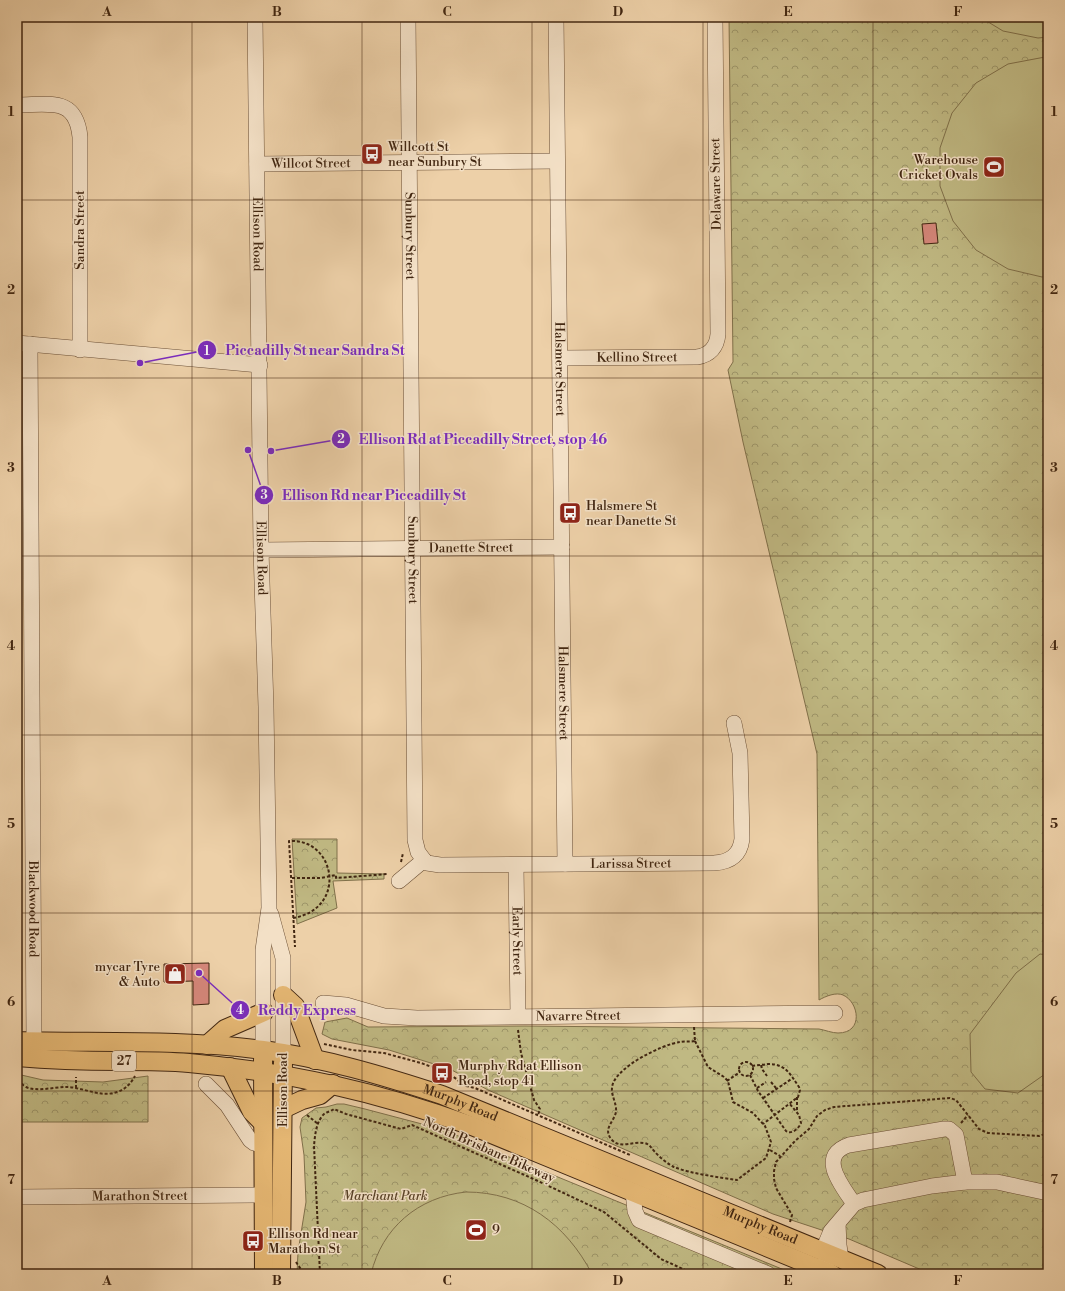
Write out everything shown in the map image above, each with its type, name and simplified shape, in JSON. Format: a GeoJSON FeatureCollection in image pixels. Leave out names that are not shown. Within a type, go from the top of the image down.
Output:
{"type":"FeatureCollection","features":[{"type":"Feature","properties":{"kind":"main road"},"geometry":{"type":"LineString","coordinates":[[283,995],[295,1006],[315,1060]]}},
{"type":"Feature","properties":{"kind":"main road"},"geometry":{"type":"LineString","coordinates":[[207,1045],[225,1029],[264,1012]]}},
{"type":"Feature","properties":{"kind":"main road","name":"Murphy Road"},"geometry":{"type":"LineString","coordinates":[[26,1041],[140,1041],[263,1050],[315,1060],[396,1080],[442,1095],[825,1252],[835,1269]]}},
{"type":"Feature","properties":{"kind":"main road","name":"Ellison Road"},"geometry":{"type":"LineString","coordinates":[[263,1050],[264,1274]]}},
{"type":"Feature","properties":{"kind":"main road","name":"Ellison Road"},"geometry":{"type":"LineString","coordinates":[[281,1274],[283,1053]]}},
{"type":"Feature","properties":{"kind":"main road","name":"Murphy Road"},"geometry":{"type":"LineString","coordinates":[[17,1057],[58,1060],[161,1061],[263,1071],[332,1084],[409,1104],[472,1126],[633,1192],[835,1269],[878,1274]]}},
{"type":"Feature","properties":{"kind":"main road"},"geometry":{"type":"LineString","coordinates":[[230,1067],[252,1112],[263,1123]]}},
{"type":"Feature","properties":{"kind":"main road"},"geometry":{"type":"LineString","coordinates":[[283,1108],[302,1100],[320,1095],[332,1084]]}},
{"type":"Feature","properties":{"kind":"street","name":"Ellison Road"},"geometry":{"type":"LineString","coordinates":[[255,17],[261,550],[266,707],[269,908],[263,950],[263,1050]]}},
{"type":"Feature","properties":{"kind":"street","name":"Sunbury Street"},"geometry":{"type":"LineString","coordinates":[[408,17],[415,840],[418,852],[424,860]]}},
{"type":"Feature","properties":{"kind":"street","name":"Halsmere Street"},"geometry":{"type":"LineString","coordinates":[[556,17],[565,864]]}},
{"type":"Feature","properties":{"kind":"street","name":"Delaware Street"},"geometry":{"type":"LineString","coordinates":[[713,350],[718,339],[714,17]]}},
{"type":"Feature","properties":{"kind":"street","name":"Sandra Street"},"geometry":{"type":"LineString","coordinates":[[17,105],[56,105],[77,107],[77,122],[80,137],[80,350]]}},
{"type":"Feature","properties":{"kind":"street","name":"Willcot Street"},"geometry":{"type":"LineString","coordinates":[[257,164],[557,161]]}},
{"type":"Feature","properties":{"kind":"street"},"geometry":{"type":"LineString","coordinates":[[24,344],[260,365]]}},
{"type":"Feature","properties":{"kind":"street","name":"Blackwood Road"},"geometry":{"type":"LineString","coordinates":[[24,344],[26,1041]]}},
{"type":"Feature","properties":{"kind":"street","name":"Kellino Street"},"geometry":{"type":"LineString","coordinates":[[560,358],[697,357],[704,356],[713,350]]}},
{"type":"Feature","properties":{"kind":"street","name":"Danette Street"},"geometry":{"type":"LineString","coordinates":[[261,550],[562,547]]}},
{"type":"Feature","properties":{"kind":"street","name":"Larissa Street"},"geometry":{"type":"LineString","coordinates":[[424,860],[428,863],[440,865],[723,863],[735,856],[739,851],[742,839],[740,753],[734,723]]}},
{"type":"Feature","properties":{"kind":"street"},"geometry":{"type":"LineString","coordinates":[[395,877],[424,860]]}},
{"type":"Feature","properties":{"kind":"street","name":"Early Street"},"geometry":{"type":"LineString","coordinates":[[516,865],[518,1016]]}},
{"type":"Feature","properties":{"kind":"street","name":"Ellison Road"},"geometry":{"type":"LineString","coordinates":[[269,908],[283,958],[283,1053]]}},
{"type":"Feature","properties":{"kind":"street","name":"Navarre Street"},"geometry":{"type":"LineString","coordinates":[[323,1003],[346,1005],[384,1016],[399,1018],[835,1013]]}},
{"type":"Feature","properties":{"kind":"street"},"geometry":{"type":"LineString","coordinates":[[206,1084],[227,1105],[250,1140],[263,1146]]}},
{"type":"Feature","properties":{"kind":"street"},"geometry":{"type":"LineString","coordinates":[[854,1204],[836,1176],[833,1165],[834,1159],[839,1150],[849,1145],[949,1129],[956,1135],[965,1182]]}},
{"type":"Feature","properties":{"kind":"street"},"geometry":{"type":"LineString","coordinates":[[825,1252],[827,1237],[854,1204],[876,1196],[965,1182],[997,1182],[1048,1193]]}},
{"type":"Feature","properties":{"kind":"street"},"geometry":{"type":"LineString","coordinates":[[633,1192],[635,1211],[639,1220],[768,1274]]}},
{"type":"Feature","properties":{"kind":"street","name":"Marathon Street"},"geometry":{"type":"LineString","coordinates":[[17,1197],[264,1195]]}},
{"type":"Feature","properties":{"kind":"street"},"geometry":{"type":"LineString","coordinates":[[835,1269],[839,1245],[838,1224]]}},
{"type":"Feature","properties":{"kind":"path"},"geometry":{"type":"LineString","coordinates":[[293,918],[306,915],[316,909],[324,899],[329,887],[329,876],[324,861],[317,852],[306,845],[288,841],[292,878],[321,878],[329,876],[336,875],[336,878],[382,876],[395,877]]}},
{"type":"Feature","properties":{"kind":"path"},"geometry":{"type":"LineString","coordinates":[[401,862],[403,853]]}},
{"type":"Feature","properties":{"kind":"path"},"geometry":{"type":"LineString","coordinates":[[518,1016],[519,1042],[534,1100],[540,1109],[538,1115]]}},
{"type":"Feature","properties":{"kind":"path"},"geometry":{"type":"LineString","coordinates":[[694,1023],[695,1041],[708,1067],[727,1081],[733,1102],[753,1113],[765,1126],[771,1142],[770,1150],[766,1158],[737,1180],[692,1172],[673,1166],[655,1152],[651,1146],[644,1142],[621,1145],[612,1140],[608,1132],[608,1126],[616,1112],[612,1088],[615,1080],[631,1064],[653,1052],[679,1042],[695,1041]]}},
{"type":"Feature","properties":{"kind":"path"},"geometry":{"type":"LineString","coordinates":[[727,1081],[740,1072],[740,1067],[743,1064],[749,1063],[752,1066],[761,1064],[775,1064],[781,1066],[786,1069],[800,1090],[797,1098],[797,1113]]}},
{"type":"Feature","properties":{"kind":"path"},"geometry":{"type":"LineString","coordinates":[[761,1064],[762,1069],[767,1076]]}},
{"type":"Feature","properties":{"kind":"path"},"geometry":{"type":"LineString","coordinates":[[750,1075],[753,1071],[752,1066]]}},
{"type":"Feature","properties":{"kind":"path"},"geometry":{"type":"LineString","coordinates":[[740,1072],[744,1076],[750,1075]]}},
{"type":"Feature","properties":{"kind":"path"},"geometry":{"type":"LineString","coordinates":[[17,1075],[18,1080],[25,1086],[45,1089],[76,1088],[108,1094],[118,1092],[126,1088],[135,1075]]}},
{"type":"Feature","properties":{"kind":"path"},"geometry":{"type":"LineString","coordinates":[[750,1075],[763,1098],[786,1131],[789,1133],[799,1127],[802,1123],[797,1113],[789,1103]]}},
{"type":"Feature","properties":{"kind":"path"},"geometry":{"type":"LineString","coordinates":[[76,1078],[76,1088]]}},
{"type":"Feature","properties":{"kind":"path"},"geometry":{"type":"LineString","coordinates":[[763,1098],[792,1078]]}},
{"type":"Feature","properties":{"kind":"path"},"geometry":{"type":"LineString","coordinates":[[757,1089],[766,1082]]}},
{"type":"Feature","properties":{"kind":"path"},"geometry":{"type":"LineString","coordinates":[[771,1082],[776,1088]]}},
{"type":"Feature","properties":{"kind":"path"},"geometry":{"type":"LineString","coordinates":[[763,1124],[797,1098]]}},
{"type":"Feature","properties":{"kind":"path","name":"North Brisbane Bikeway"},"geometry":{"type":"LineString","coordinates":[[320,1274],[314,1146],[315,1133],[324,1114],[334,1109],[346,1114],[401,1129],[412,1126],[530,1178],[604,1212],[661,1259],[694,1274]]}},
{"type":"Feature","properties":{"kind":"path"},"geometry":{"type":"LineString","coordinates":[[770,1150],[780,1156]]}},
{"type":"Feature","properties":{"kind":"green space"},"geometry":{"type":"Polygon","coordinates":[[[729,17],[1048,17],[1048,1274],[931,1274],[849,1239],[773,1214],[488,1090],[450,1069],[389,1050],[332,1039],[322,1034],[325,1022],[347,1018],[368,1027],[525,1026],[819,1029],[833,1033],[846,1032],[852,1028],[855,1023],[856,1017],[853,1004],[843,995],[834,994],[819,1000],[817,754],[743,442],[728,370],[733,362],[729,17]]]}},
{"type":"Feature","properties":{"kind":"green space"},"geometry":{"type":"Polygon","coordinates":[[[980,17],[1048,17],[1048,37],[1038,38],[1003,31],[980,17]]]}},
{"type":"Feature","properties":{"kind":"green space","name":"Warehouse Cricket Ovals"},"geometry":{"type":"Polygon","coordinates":[[[1048,57],[1048,276],[1042,277],[1008,269],[976,250],[953,221],[940,186],[940,148],[952,113],[976,83],[1008,64],[1048,57]]]}},
{"type":"Feature","properties":{"kind":"green space"},"geometry":{"type":"Polygon","coordinates":[[[292,839],[337,839],[337,873],[384,874],[384,879],[333,881],[337,908],[297,924],[292,839]]]}},
{"type":"Feature","properties":{"kind":"green space"},"geometry":{"type":"Polygon","coordinates":[[[1040,954],[1048,955],[1048,1072],[1018,1093],[985,1089],[971,1072],[970,1034],[1016,973],[1040,954]]]}},
{"type":"Feature","properties":{"kind":"green space"},"geometry":{"type":"Polygon","coordinates":[[[17,1074],[43,1080],[103,1082],[148,1076],[148,1122],[17,1122],[17,1074]]]}},
{"type":"Feature","properties":{"kind":"green space","name":"Marchant Park"},"geometry":{"type":"Polygon","coordinates":[[[344,1104],[365,1109],[441,1129],[794,1274],[297,1274],[298,1252],[306,1202],[304,1155],[300,1127],[302,1118],[316,1108],[344,1104]]]}},
{"type":"Feature","properties":{"kind":"green space","name":"9"},"geometry":{"type":"Polygon","coordinates":[[[466,1192],[487,1193],[506,1198],[541,1214],[556,1226],[569,1240],[592,1274],[371,1274],[376,1257],[384,1242],[393,1229],[405,1218],[432,1200],[466,1192]]]}},
{"type":"Feature","properties":{"kind":"building"},"geometry":{"type":"Polygon","coordinates":[[[936,223],[938,243],[924,244],[922,224],[936,223]]]}},
{"type":"Feature","properties":{"kind":"building"},"geometry":{"type":"Polygon","coordinates":[[[209,963],[209,1004],[193,1005],[193,981],[164,982],[164,964],[209,963]]]}},
{"type":"Feature","properties":{"kind":"place","name":"Willcott St near Sunbury St"},"geometry":{"type":"Point","coordinates":[372,154]}},
{"type":"Feature","properties":{"kind":"place","name":"Warehouse Cricket Ovals"},"geometry":{"type":"Point","coordinates":[994,167]}},
{"type":"Feature","properties":{"kind":"place","name":"Piccadilly St near Sandra St"},"geometry":{"type":"Point","coordinates":[140,363]}},
{"type":"Feature","properties":{"kind":"place","name":"Ellison Rd near Piccadilly St"},"geometry":{"type":"Point","coordinates":[248,450]}},
{"type":"Feature","properties":{"kind":"place","name":"Ellison Rd at Piccadilly Street, stop 46"},"geometry":{"type":"Point","coordinates":[271,451]}},
{"type":"Feature","properties":{"kind":"place","name":"Halsmere St near Danette St"},"geometry":{"type":"Point","coordinates":[570,513]}},
{"type":"Feature","properties":{"kind":"place","name":"Reddy Express"},"geometry":{"type":"Point","coordinates":[199,973]}},
{"type":"Feature","properties":{"kind":"place","name":"mycar Tyre & Auto"},"geometry":{"type":"Point","coordinates":[175,974]}},
{"type":"Feature","properties":{"kind":"place","name":"Murphy Rd at Ellison Road, stop 41"},"geometry":{"type":"Point","coordinates":[442,1073]}},
{"type":"Feature","properties":{"kind":"place","name":"9"},"geometry":{"type":"Point","coordinates":[476,1230]}},
{"type":"Feature","properties":{"kind":"place","name":"Ellison Rd near Marathon St"},"geometry":{"type":"Point","coordinates":[253,1241]}}]}
